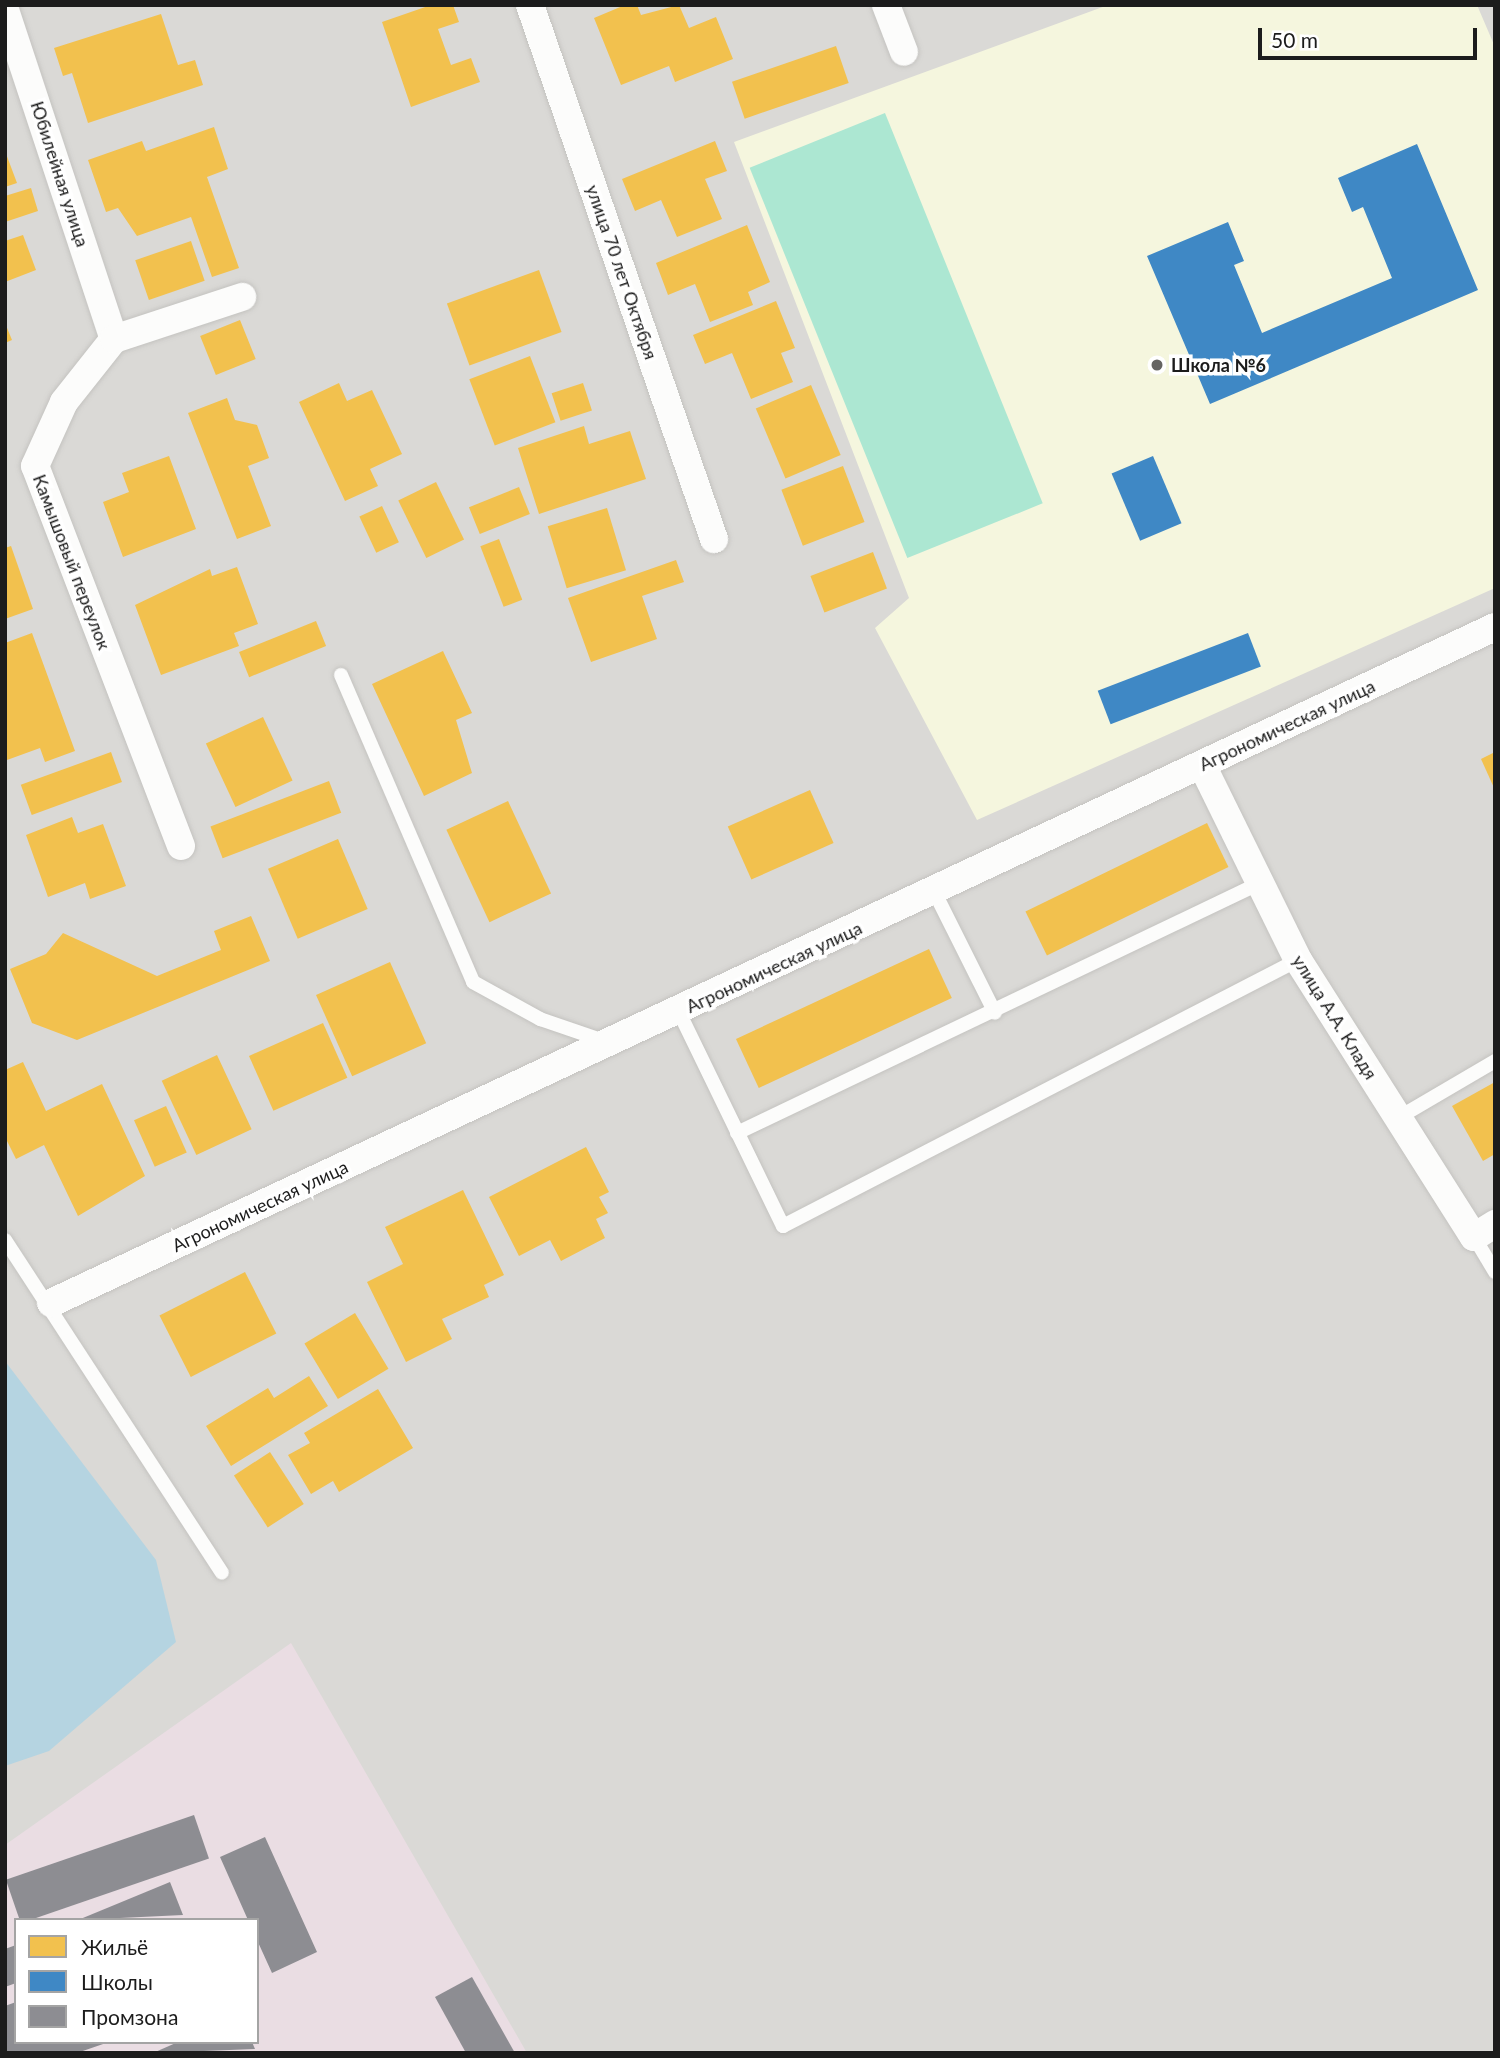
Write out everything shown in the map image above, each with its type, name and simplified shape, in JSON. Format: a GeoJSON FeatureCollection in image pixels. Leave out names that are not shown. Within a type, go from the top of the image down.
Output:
{"type":"FeatureCollection","features":[{"type":"Feature","properties":{"kind":"street","name":"улица 70 лет Октября"},"geometry":{"type":"LineString","coordinates":[[530,5],[714,540]]}},
{"type":"Feature","properties":{"kind":"street"},"geometry":{"type":"LineString","coordinates":[[886,5],[904,52]]}},
{"type":"Feature","properties":{"kind":"street","name":"Юбилейная улица"},"geometry":{"type":"LineString","coordinates":[[5,10],[114,339]]}},
{"type":"Feature","properties":{"kind":"street"},"geometry":{"type":"LineString","coordinates":[[114,339],[242,297]]}},
{"type":"Feature","properties":{"kind":"street","name":"Камышовый переулок"},"geometry":{"type":"LineString","coordinates":[[114,339],[64,402],[35,466],[181,846]]}},
{"type":"Feature","properties":{"kind":"street","name":"Агрономическая улица"},"geometry":{"type":"LineString","coordinates":[[51,1303],[679,1012],[1495,627]]}},
{"type":"Feature","properties":{"kind":"street","name":"улица А.А. Кладя"},"geometry":{"type":"LineString","coordinates":[[1202,765],[1298,960],[1398,1118],[1484,1231]]}},
{"type":"Feature","properties":{"kind":"lane"},"geometry":{"type":"LineString","coordinates":[[341,675],[472,982],[540,1019],[611,1043]]}},
{"type":"Feature","properties":{"kind":"lane"},"geometry":{"type":"LineString","coordinates":[[737,1133],[995,1013],[1260,883]]}},
{"type":"Feature","properties":{"kind":"lane"},"geometry":{"type":"LineString","coordinates":[[934,891],[995,1013]]}},
{"type":"Feature","properties":{"kind":"lane"},"geometry":{"type":"LineString","coordinates":[[679,1012],[783,1226],[1298,960]]}},
{"type":"Feature","properties":{"kind":"lane"},"geometry":{"type":"LineString","coordinates":[[1398,1118],[1495,1061]]}},
{"type":"Feature","properties":{"kind":"lane"},"geometry":{"type":"LineString","coordinates":[[1484,1231],[1495,1272]]}},
{"type":"Feature","properties":{"kind":"lane"},"geometry":{"type":"LineString","coordinates":[[5,1240],[51,1303],[222,1573]]}},
{"type":"Feature","properties":{"kind":"shaded area"},"geometry":{"type":"Polygon","coordinates":[[[5,5],[1495,5],[1495,2053],[5,2053],[5,5]]]}},
{"type":"Feature","properties":{"kind":"shaded area","name":"Школа №6"},"geometry":{"type":"Polygon","coordinates":[[[1108,5],[1477,5],[1495,47],[1495,588],[977,820],[875,628],[909,598],[734,142],[1108,5]]]}},
{"type":"Feature","properties":{"kind":"shaded area"},"geometry":{"type":"Polygon","coordinates":[[[291,1643],[527,2053],[5,2053],[5,1845],[291,1643]]]}},
{"type":"Feature","properties":{"kind":"green space"},"geometry":{"type":"Polygon","coordinates":[[[885,113],[1043,503],[907,558],[750,168],[885,113]]]}},
{"type":"Feature","properties":{"kind":"water"},"geometry":{"type":"Polygon","coordinates":[[[5,1361],[156,1560],[176,1642],[49,1751],[5,1766],[5,1361]]]}},
{"type":"Feature","properties":{"kind":"building: Жильё"},"geometry":{"type":"Polygon","coordinates":[[[431,5],[453,5],[459,22],[438,29],[451,65],[471,58],[480,82],[411,107],[382,22],[431,5]]]}},
{"type":"Feature","properties":{"kind":"building: Жильё"},"geometry":{"type":"Polygon","coordinates":[[[625,5],[637,5],[641,15],[679,5],[689,28],[716,17],[733,59],[675,82],[669,66],[621,85],[594,18],[625,5]]]}},
{"type":"Feature","properties":{"kind":"building: Жильё"},"geometry":{"type":"Polygon","coordinates":[[[161,14],[178,65],[195,60],[203,85],[88,123],[72,73],[63,76],[54,48],[161,14]]]}},
{"type":"Feature","properties":{"kind":"building: Жильё"},"geometry":{"type":"Polygon","coordinates":[[[836,46],[849,83],[745,119],[732,82],[836,46]]]}},
{"type":"Feature","properties":{"kind":"building: Жильё"},"geometry":{"type":"Polygon","coordinates":[[[214,127],[228,169],[207,177],[239,268],[212,277],[191,217],[137,236],[118,208],[106,212],[88,160],[142,141],[146,151],[214,127]]]}},
{"type":"Feature","properties":{"kind":"building: Жильё"},"geometry":{"type":"Polygon","coordinates":[[[715,141],[727,171],[705,179],[722,219],[677,237],[661,200],[635,211],[622,179],[715,141]]]}},
{"type":"Feature","properties":{"kind":"building: Жильё"},"geometry":{"type":"Polygon","coordinates":[[[5,151],[17,183],[5,187],[5,151]]]}},
{"type":"Feature","properties":{"kind":"building: Жильё"},"geometry":{"type":"Polygon","coordinates":[[[31,188],[38,211],[5,222],[5,196],[31,188]]]}},
{"type":"Feature","properties":{"kind":"building: Жильё"},"geometry":{"type":"Polygon","coordinates":[[[747,225],[770,282],[748,292],[753,305],[710,322],[695,284],[668,295],[656,263],[747,225]]]}},
{"type":"Feature","properties":{"kind":"building: Жильё"},"geometry":{"type":"Polygon","coordinates":[[[23,235],[36,270],[5,282],[5,241],[23,235]]]}},
{"type":"Feature","properties":{"kind":"building: Жильё"},"geometry":{"type":"Polygon","coordinates":[[[191,241],[205,281],[149,300],[135,260],[191,241]]]}},
{"type":"Feature","properties":{"kind":"building: Жильё"},"geometry":{"type":"Polygon","coordinates":[[[539,270],[562,332],[469,366],[447,304],[539,270]]]}},
{"type":"Feature","properties":{"kind":"building: Жильё"},"geometry":{"type":"Polygon","coordinates":[[[776,301],[795,348],[781,353],[793,382],[751,399],[732,353],[705,364],[693,335],[776,301]]]}},
{"type":"Feature","properties":{"kind":"building: Жильё"},"geometry":{"type":"Polygon","coordinates":[[[240,320],[256,359],[216,375],[200,336],[240,320]]]}},
{"type":"Feature","properties":{"kind":"building: Жильё"},"geometry":{"type":"Polygon","coordinates":[[[5,323],[12,340],[5,343],[5,323]]]}},
{"type":"Feature","properties":{"kind":"building: Жильё"},"geometry":{"type":"Polygon","coordinates":[[[530,356],[555,422],[495,446],[469,379],[530,356]]]}},
{"type":"Feature","properties":{"kind":"building: Жильё"},"geometry":{"type":"Polygon","coordinates":[[[339,383],[347,401],[372,390],[402,454],[370,469],[378,486],[345,501],[299,402],[339,383]]]}},
{"type":"Feature","properties":{"kind":"building: Жильё"},"geometry":{"type":"Polygon","coordinates":[[[583,383],[592,411],[561,421],[552,393],[583,383]]]}},
{"type":"Feature","properties":{"kind":"building: Жильё"},"geometry":{"type":"Polygon","coordinates":[[[811,385],[841,455],[785,478],[756,408],[811,385]]]}},
{"type":"Feature","properties":{"kind":"building: Жильё"},"geometry":{"type":"Polygon","coordinates":[[[227,398],[235,420],[257,425],[269,458],[248,466],[271,526],[237,539],[188,413],[227,398]]]}},
{"type":"Feature","properties":{"kind":"building: Жильё"},"geometry":{"type":"Polygon","coordinates":[[[584,426],[589,444],[630,431],[646,479],[539,514],[518,448],[584,426]]]}},
{"type":"Feature","properties":{"kind":"building: Жильё"},"geometry":{"type":"Polygon","coordinates":[[[169,456],[196,529],[123,557],[103,502],[129,492],[122,473],[169,456]]]}},
{"type":"Feature","properties":{"kind":"building: Жильё"},"geometry":{"type":"Polygon","coordinates":[[[843,466],[865,522],[803,546],[781,490],[843,466]]]}},
{"type":"Feature","properties":{"kind":"building: Жильё"},"geometry":{"type":"Polygon","coordinates":[[[436,482],[464,540],[426,558],[398,500],[436,482]]]}},
{"type":"Feature","properties":{"kind":"building: Жильё"},"geometry":{"type":"Polygon","coordinates":[[[519,487],[530,514],[480,534],[469,507],[519,487]]]}},
{"type":"Feature","properties":{"kind":"building: Жильё"},"geometry":{"type":"Polygon","coordinates":[[[382,506],[399,542],[376,553],[359,517],[382,506]]]}},
{"type":"Feature","properties":{"kind":"building: Жильё"},"geometry":{"type":"Polygon","coordinates":[[[607,508],[626,570],[567,588],[548,526],[607,508]]]}},
{"type":"Feature","properties":{"kind":"building: Жильё"},"geometry":{"type":"Polygon","coordinates":[[[499,539],[522,600],[504,607],[480,546],[499,539]]]}},
{"type":"Feature","properties":{"kind":"building: Жильё"},"geometry":{"type":"Polygon","coordinates":[[[11,546],[33,609],[5,619],[5,548],[11,546]]]}},
{"type":"Feature","properties":{"kind":"building: Жильё"},"geometry":{"type":"Polygon","coordinates":[[[873,552],[887,588],[824,612],[810,576],[873,552]]]}},
{"type":"Feature","properties":{"kind":"building: Жильё"},"geometry":{"type":"Polygon","coordinates":[[[676,560],[684,582],[642,596],[657,639],[591,662],[568,598],[676,560]]]}},
{"type":"Feature","properties":{"kind":"building: Жильё"},"geometry":{"type":"Polygon","coordinates":[[[237,567],[258,624],[234,633],[239,646],[161,675],[135,605],[210,569],[212,576],[237,567]]]}},
{"type":"Feature","properties":{"kind":"building: Жильё"},"geometry":{"type":"Polygon","coordinates":[[[316,621],[326,646],[249,677],[239,652],[316,621]]]}},
{"type":"Feature","properties":{"kind":"building: Жильё"},"geometry":{"type":"Polygon","coordinates":[[[32,633],[75,751],[45,762],[40,748],[7,760],[5,643],[32,633]]]}},
{"type":"Feature","properties":{"kind":"building: Жильё"},"geometry":{"type":"Polygon","coordinates":[[[443,651],[472,713],[456,720],[472,773],[424,796],[372,684],[443,651]]]}},
{"type":"Feature","properties":{"kind":"building: Жильё"},"geometry":{"type":"Polygon","coordinates":[[[263,717],[293,780],[235,807],[206,744],[263,717]]]}},
{"type":"Feature","properties":{"kind":"building: Жильё"},"geometry":{"type":"Polygon","coordinates":[[[111,752],[122,782],[32,815],[21,785],[111,752]]]}},
{"type":"Feature","properties":{"kind":"building: Жильё"},"geometry":{"type":"Polygon","coordinates":[[[1495,752],[1495,790],[1481,759],[1495,752]]]}},
{"type":"Feature","properties":{"kind":"building: Жильё"},"geometry":{"type":"Polygon","coordinates":[[[329,781],[341,813],[223,858],[210,827],[329,781]]]}},
{"type":"Feature","properties":{"kind":"building: Жильё"},"geometry":{"type":"Polygon","coordinates":[[[810,790],[834,843],[751,880],[728,827],[810,790]]]}},
{"type":"Feature","properties":{"kind":"building: Жильё"},"geometry":{"type":"Polygon","coordinates":[[[508,801],[551,893],[489,922],[446,830],[508,801]]]}},
{"type":"Feature","properties":{"kind":"building: Жильё"},"geometry":{"type":"Polygon","coordinates":[[[72,817],[78,833],[103,824],[126,886],[90,899],[85,883],[48,897],[26,835],[72,817]]]}},
{"type":"Feature","properties":{"kind":"building: Жильё"},"geometry":{"type":"Polygon","coordinates":[[[1207,823],[1228,867],[1047,956],[1025,912],[1207,823]]]}},
{"type":"Feature","properties":{"kind":"building: Жильё"},"geometry":{"type":"Polygon","coordinates":[[[338,839],[368,909],[298,939],[268,869],[338,839]]]}},
{"type":"Feature","properties":{"kind":"building: Жильё"},"geometry":{"type":"Polygon","coordinates":[[[251,916],[270,961],[77,1040],[32,1023],[10,969],[46,954],[63,933],[157,976],[221,950],[214,931],[251,916]]]}},
{"type":"Feature","properties":{"kind":"building: Жильё"},"geometry":{"type":"Polygon","coordinates":[[[929,949],[952,998],[759,1088],[736,1039],[929,949]]]}},
{"type":"Feature","properties":{"kind":"building: Жильё"},"geometry":{"type":"Polygon","coordinates":[[[390,962],[426,1043],[352,1076],[316,995],[390,962]]]}},
{"type":"Feature","properties":{"kind":"building: Жильё"},"geometry":{"type":"Polygon","coordinates":[[[323,1023],[347,1078],[273,1111],[249,1056],[323,1023]]]}},
{"type":"Feature","properties":{"kind":"building: Жильё"},"geometry":{"type":"Polygon","coordinates":[[[217,1055],[252,1129],[196,1155],[162,1081],[217,1055]]]}},
{"type":"Feature","properties":{"kind":"building: Жильё"},"geometry":{"type":"Polygon","coordinates":[[[23,1062],[46,1111],[102,1084],[145,1176],[78,1216],[44,1145],[16,1159],[5,1137],[5,1070],[23,1062]]]}},
{"type":"Feature","properties":{"kind":"building: Жильё"},"geometry":{"type":"Polygon","coordinates":[[[1495,1082],[1495,1154],[1483,1161],[1452,1106],[1495,1082]]]}},
{"type":"Feature","properties":{"kind":"building: Жильё"},"geometry":{"type":"Polygon","coordinates":[[[166,1106],[187,1153],[155,1167],[134,1120],[166,1106]]]}},
{"type":"Feature","properties":{"kind":"building: Жильё"},"geometry":{"type":"Polygon","coordinates":[[[586,1147],[609,1192],[599,1197],[608,1213],[596,1219],[605,1238],[561,1261],[550,1240],[519,1256],[489,1197],[586,1147]]]}},
{"type":"Feature","properties":{"kind":"building: Жильё"},"geometry":{"type":"Polygon","coordinates":[[[463,1190],[504,1275],[484,1285],[489,1297],[442,1319],[452,1339],[406,1362],[367,1282],[403,1264],[385,1227],[463,1190]]]}},
{"type":"Feature","properties":{"kind":"building: Жильё"},"geometry":{"type":"Polygon","coordinates":[[[245,1272],[276,1333],[191,1377],[159,1316],[245,1272]]]}},
{"type":"Feature","properties":{"kind":"building: Жильё"},"geometry":{"type":"Polygon","coordinates":[[[355,1313],[388,1369],[338,1399],[304,1343],[355,1313]]]}},
{"type":"Feature","properties":{"kind":"building: Жильё"},"geometry":{"type":"Polygon","coordinates":[[[309,1376],[328,1406],[231,1466],[206,1426],[268,1388],[274,1398],[309,1376]]]}},
{"type":"Feature","properties":{"kind":"building: Жильё"},"geometry":{"type":"Polygon","coordinates":[[[378,1389],[413,1448],[339,1492],[333,1481],[311,1494],[288,1455],[310,1443],[304,1433],[378,1389]]]}},
{"type":"Feature","properties":{"kind":"building: Жильё"},"geometry":{"type":"Polygon","coordinates":[[[270,1452],[304,1504],[268,1527],[234,1475],[270,1452]]]}},
{"type":"Feature","properties":{"kind":"building: Школы"},"geometry":{"type":"Polygon","coordinates":[[[1417,144],[1478,290],[1210,404],[1147,256],[1228,222],[1244,261],[1234,265],[1262,333],[1392,278],[1363,207],[1352,212],[1338,178],[1417,144]]]}},
{"type":"Feature","properties":{"kind":"building: Школы"},"geometry":{"type":"Polygon","coordinates":[[[1153,456],[1182,523],[1140,541],[1112,474],[1153,456]]]}},
{"type":"Feature","properties":{"kind":"building: Школы"},"geometry":{"type":"Polygon","coordinates":[[[1248,633],[1261,667],[1111,724],[1098,691],[1248,633]]]}},
{"type":"Feature","properties":{"kind":"building: Промзона"},"geometry":{"type":"Polygon","coordinates":[[[194,1815],[209,1858],[36,1918],[19,1918],[6,1880],[194,1815]]]}},
{"type":"Feature","properties":{"kind":"building: Промзона"},"geometry":{"type":"Polygon","coordinates":[[[265,1837],[317,1952],[272,1973],[259,1944],[259,1918],[247,1918],[220,1857],[265,1837]]]}},
{"type":"Feature","properties":{"kind":"building: Промзона"},"geometry":{"type":"Polygon","coordinates":[[[170,1882],[183,1915],[120,1918],[83,1918],[170,1882]]]}},
{"type":"Feature","properties":{"kind":"building: Промзона"},"geometry":{"type":"Polygon","coordinates":[[[14,1946],[14,1984],[5,1987],[5,1949],[14,1946]]]}},
{"type":"Feature","properties":{"kind":"building: Промзона"},"geometry":{"type":"Polygon","coordinates":[[[472,1977],[515,2053],[466,2053],[435,1997],[472,1977]]]}},
{"type":"Feature","properties":{"kind":"building: Промзона"},"geometry":{"type":"Polygon","coordinates":[[[14,2003],[14,2044],[103,2044],[77,2053],[5,2053],[5,2006],[14,2003]]]}},
{"type":"Feature","properties":{"kind":"building: Промзона"},"geometry":{"type":"Polygon","coordinates":[[[173,2044],[253,2044],[255,2049],[153,2053],[173,2044]]]}},
{"type":"Feature","properties":{"kind":"place","name":"Школа №6"},"geometry":{"type":"Point","coordinates":[1157,365]}}]}
